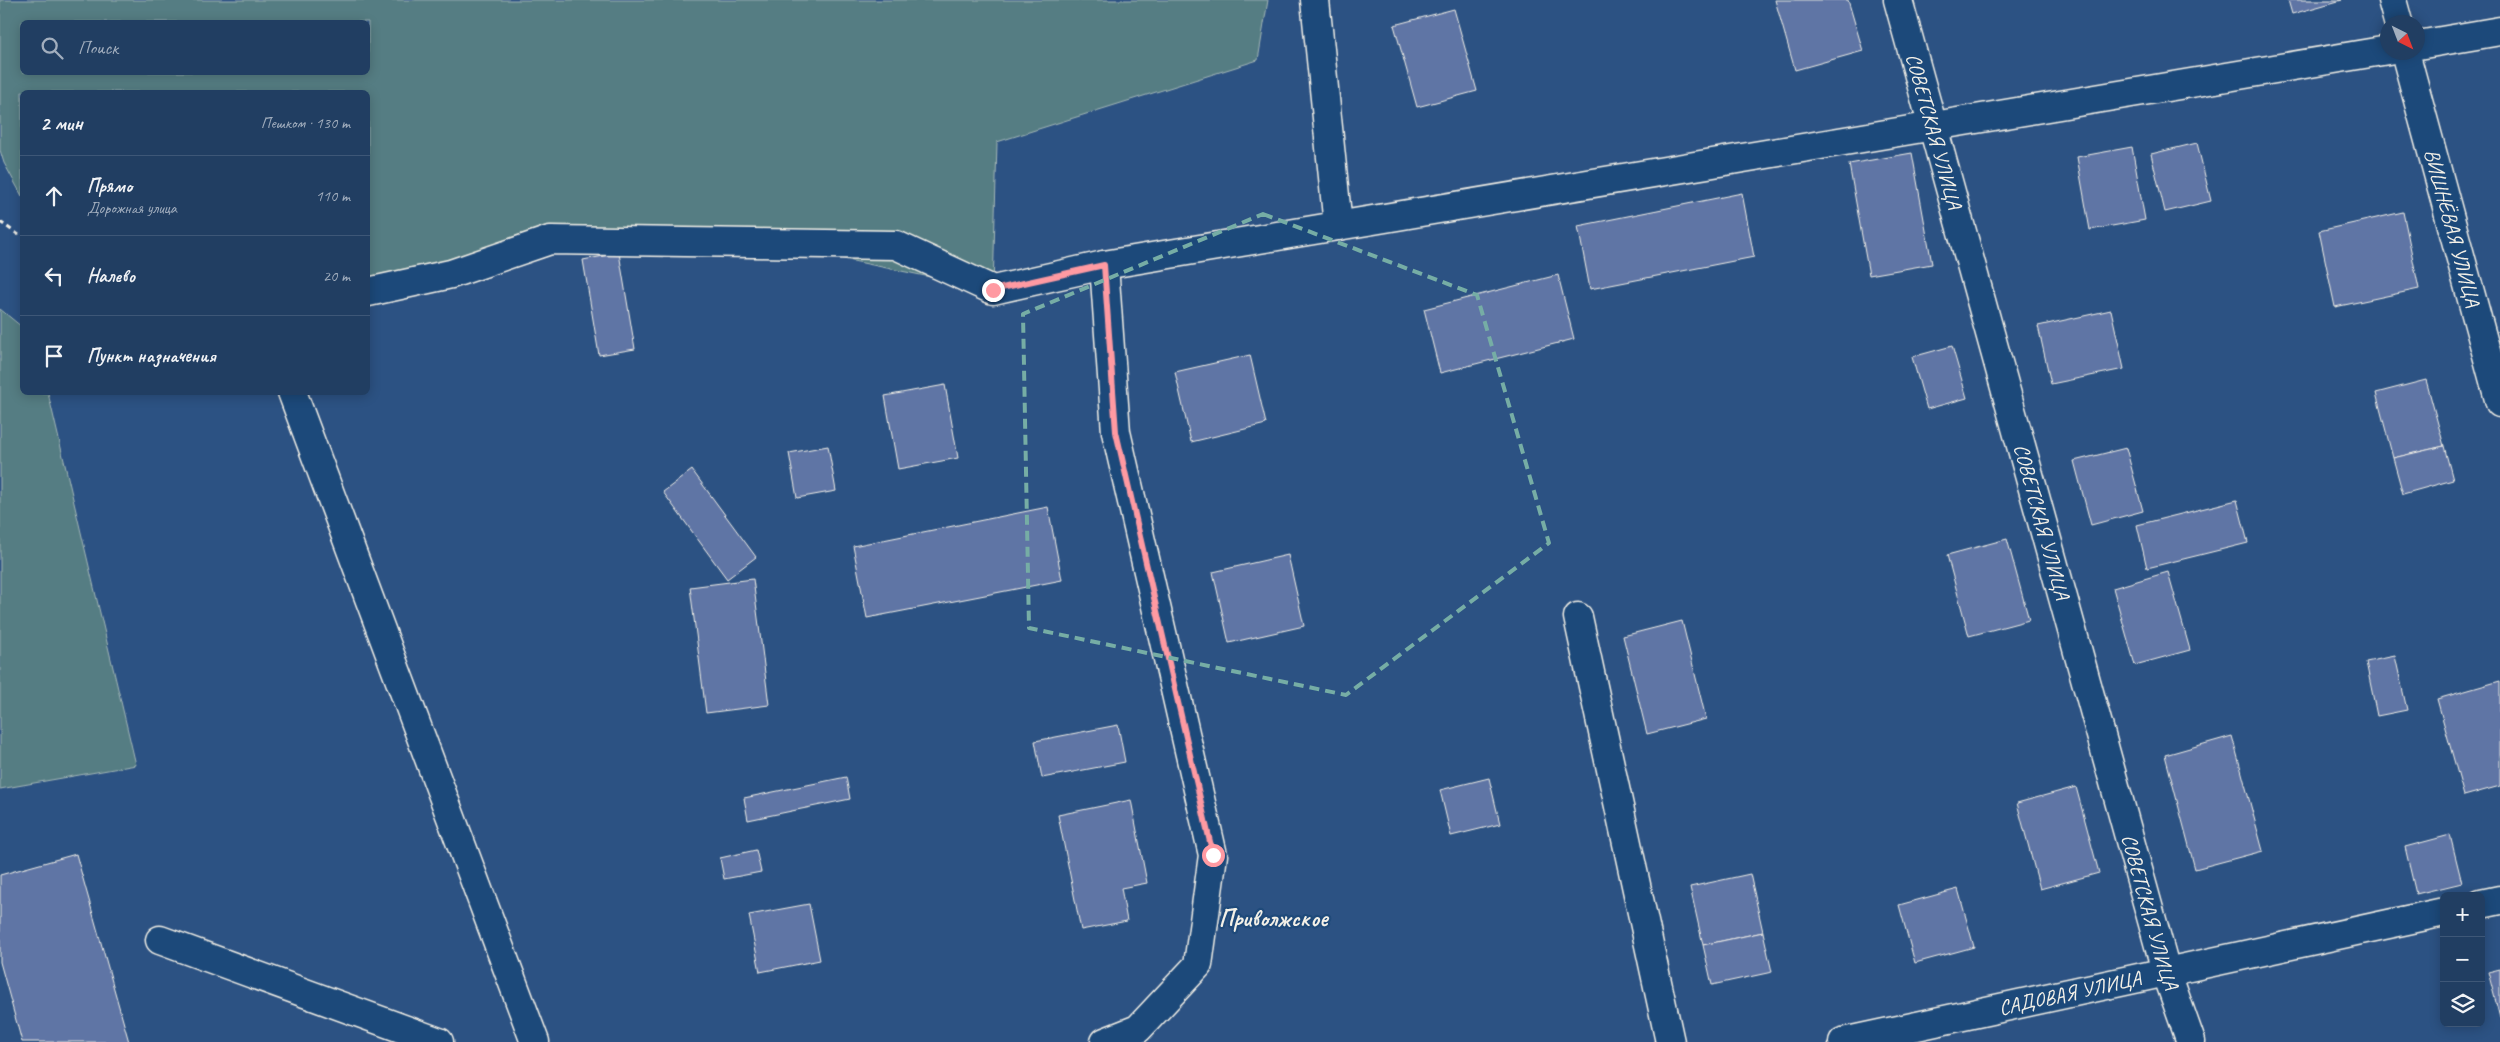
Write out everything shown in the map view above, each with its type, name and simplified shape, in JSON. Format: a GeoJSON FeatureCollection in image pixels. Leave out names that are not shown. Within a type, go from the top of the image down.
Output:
{"type":"FeatureCollection","features":[{"type":"Feature","properties":{"kind":"street"},"geometry":{"type":"LineString","coordinates":[[1315,0],[1338,226]]}},
{"type":"Feature","properties":{"kind":"street","name":"СОВЕТСКАЯ УЛИЦА"},"geometry":{"type":"LineString","coordinates":[[1898,0],[2166,971],[2191,1042]]}},
{"type":"Feature","properties":{"kind":"street"},"geometry":{"type":"LineString","coordinates":[[2392,0],[2396,15]]}},
{"type":"Feature","properties":{"kind":"street"},"geometry":{"type":"LineString","coordinates":[[2425,44],[2500,31]]}},
{"type":"Feature","properties":{"kind":"street"},"geometry":{"type":"LineString","coordinates":[[370,292],[451,274],[550,240],[896,245],[993,290],[1104,265],[2380,51]]}},
{"type":"Feature","properties":{"kind":"street","name":"ВИШНЁВАЯ УЛИЦА"},"geometry":{"type":"LineString","coordinates":[[2407,60],[2500,403]]}},
{"type":"Feature","properties":{"kind":"street"},"geometry":{"type":"LineString","coordinates":[[1104,265],[1116,432],[1213,855],[1198,964],[1138,1028],[1105,1042]]}},
{"type":"Feature","properties":{"kind":"street"},"geometry":{"type":"LineString","coordinates":[[293,395],[535,1042]]}},
{"type":"Feature","properties":{"kind":"street"},"geometry":{"type":"LineString","coordinates":[[1578,616],[1670,1042]]}},
{"type":"Feature","properties":{"kind":"street"},"geometry":{"type":"LineString","coordinates":[[2485,903],[2500,900]]}},
{"type":"Feature","properties":{"kind":"street","name":"САДОВАЯ УЛИЦА"},"geometry":{"type":"LineString","coordinates":[[1843,1042],[2440,913]]}},
{"type":"Feature","properties":{"kind":"street"},"geometry":{"type":"LineString","coordinates":[[160,940],[439,1042]]}},
{"type":"Feature","properties":{"kind":"path"},"geometry":{"type":"LineString","coordinates":[[0,222],[20,236]]}},
{"type":"Feature","properties":{"kind":"highlighted area"},"geometry":{"type":"Polygon","coordinates":[[[1263,214],[1477,295],[1549,543],[1346,695],[1029,628],[1023,314],[1263,214]]]}},
{"type":"Feature","properties":{"kind":"green space"},"geometry":{"type":"Polygon","coordinates":[[[0,0],[1268,0],[1258,60],[997,142],[993,290],[766,243],[550,240],[370,286],[370,90],[20,90],[20,192],[4,163],[0,150],[0,0]]]}},
{"type":"Feature","properties":{"kind":"green space"},"geometry":{"type":"Polygon","coordinates":[[[0,309],[20,325],[20,395],[48,395],[136,765],[0,789],[0,309]]]}},
{"type":"Feature","properties":{"kind":"building"},"geometry":{"type":"Polygon","coordinates":[[[1775,0],[1848,0],[1863,51],[1795,70],[1775,0]]]}},
{"type":"Feature","properties":{"kind":"building"},"geometry":{"type":"Polygon","coordinates":[[[2288,0],[2342,0],[2292,14],[2288,0]]]}},
{"type":"Feature","properties":{"kind":"building"},"geometry":{"type":"Polygon","coordinates":[[[1454,9],[1477,91],[1417,107],[1394,25],[1454,9]]]}},
{"type":"Feature","properties":{"kind":"building"},"geometry":{"type":"Polygon","coordinates":[[[2197,143],[2211,201],[2165,212],[2151,154],[2197,143]]]}},
{"type":"Feature","properties":{"kind":"building"},"geometry":{"type":"Polygon","coordinates":[[[2132,147],[2145,220],[2090,230],[2077,157],[2132,147]]]}},
{"type":"Feature","properties":{"kind":"building"},"geometry":{"type":"Polygon","coordinates":[[[1912,153],[1932,264],[1869,275],[1849,164],[1912,153]]]}},
{"type":"Feature","properties":{"kind":"building"},"geometry":{"type":"Polygon","coordinates":[[[1742,193],[1754,257],[1590,289],[1578,226],[1742,193]]]}},
{"type":"Feature","properties":{"kind":"building"},"geometry":{"type":"Polygon","coordinates":[[[2403,212],[2419,289],[2335,307],[2319,231],[2403,212]]]}},
{"type":"Feature","properties":{"kind":"building"},"geometry":{"type":"Polygon","coordinates":[[[619,253],[635,349],[599,355],[583,260],[619,253]]]}},
{"type":"Feature","properties":{"kind":"building"},"geometry":{"type":"Polygon","coordinates":[[[1558,275],[1574,339],[1440,373],[1424,309],[1558,275]]]}},
{"type":"Feature","properties":{"kind":"building"},"geometry":{"type":"Polygon","coordinates":[[[2111,310],[2124,369],[2051,384],[2038,326],[2111,310]]]}},
{"type":"Feature","properties":{"kind":"building"},"geometry":{"type":"Polygon","coordinates":[[[1952,346],[1967,398],[1927,409],[1912,357],[1952,346]]]}},
{"type":"Feature","properties":{"kind":"building"},"geometry":{"type":"Polygon","coordinates":[[[1250,355],[1266,424],[1191,442],[1175,372],[1250,355]]]}},
{"type":"Feature","properties":{"kind":"building"},"geometry":{"type":"Polygon","coordinates":[[[2426,380],[2444,446],[2393,458],[2376,393],[2426,380]]]}},
{"type":"Feature","properties":{"kind":"building"},"geometry":{"type":"Polygon","coordinates":[[[945,385],[958,458],[898,469],[885,396],[945,385]]]}},
{"type":"Feature","properties":{"kind":"building"},"geometry":{"type":"Polygon","coordinates":[[[828,446],[836,491],[797,498],[789,453],[828,446]]]}},
{"type":"Feature","properties":{"kind":"building"},"geometry":{"type":"Polygon","coordinates":[[[2444,446],[2453,480],[2403,494],[2393,458],[2444,446]]]}},
{"type":"Feature","properties":{"kind":"building"},"geometry":{"type":"Polygon","coordinates":[[[2126,448],[2143,511],[2091,525],[2074,461],[2126,448]]]}},
{"type":"Feature","properties":{"kind":"building"},"geometry":{"type":"Polygon","coordinates":[[[692,470],[756,557],[727,579],[663,492],[692,470]]]}},
{"type":"Feature","properties":{"kind":"building"},"geometry":{"type":"Polygon","coordinates":[[[2237,500],[2248,543],[2147,568],[2137,525],[2237,500]]]}},
{"type":"Feature","properties":{"kind":"building"},"geometry":{"type":"Polygon","coordinates":[[[1048,507],[1062,580],[867,618],[853,546],[1048,507]]]}},
{"type":"Feature","properties":{"kind":"building"},"geometry":{"type":"Polygon","coordinates":[[[2007,539],[2029,620],[1969,636],[1947,555],[2007,539]]]}},
{"type":"Feature","properties":{"kind":"building"},"geometry":{"type":"Polygon","coordinates":[[[1288,555],[1304,626],[1229,643],[1213,572],[1288,555]]]}},
{"type":"Feature","properties":{"kind":"building"},"geometry":{"type":"Polygon","coordinates":[[[2168,572],[2190,650],[2135,665],[2113,588],[2168,572]]]}},
{"type":"Feature","properties":{"kind":"building"},"geometry":{"type":"Polygon","coordinates":[[[753,579],[769,705],[706,713],[690,587],[753,579]]]}},
{"type":"Feature","properties":{"kind":"building"},"geometry":{"type":"Polygon","coordinates":[[[1682,621],[1706,719],[1647,734],[1623,636],[1682,621]]]}},
{"type":"Feature","properties":{"kind":"building"},"geometry":{"type":"Polygon","coordinates":[[[2395,656],[2407,710],[2377,716],[2366,662],[2395,656]]]}},
{"type":"Feature","properties":{"kind":"building"},"geometry":{"type":"Polygon","coordinates":[[[2500,681],[2500,786],[2464,796],[2437,699],[2500,681]]]}},
{"type":"Feature","properties":{"kind":"building"},"geometry":{"type":"Polygon","coordinates":[[[1118,725],[1125,762],[1042,778],[1035,741],[1118,725]]]}},
{"type":"Feature","properties":{"kind":"building"},"geometry":{"type":"Polygon","coordinates":[[[2232,736],[2263,851],[2195,869],[2165,755],[2232,736]]]}},
{"type":"Feature","properties":{"kind":"building"},"geometry":{"type":"Polygon","coordinates":[[[846,777],[850,799],[748,820],[744,798],[846,777]]]}},
{"type":"Feature","properties":{"kind":"building"},"geometry":{"type":"Polygon","coordinates":[[[1489,778],[1500,824],[1451,836],[1440,790],[1489,778]]]}},
{"type":"Feature","properties":{"kind":"building"},"geometry":{"type":"Polygon","coordinates":[[[2076,787],[2099,873],[2040,889],[2017,803],[2076,787]]]}},
{"type":"Feature","properties":{"kind":"building"},"geometry":{"type":"Polygon","coordinates":[[[1131,800],[1147,883],[1121,888],[1127,921],[1081,930],[1058,815],[1131,800]]]}},
{"type":"Feature","properties":{"kind":"building"},"geometry":{"type":"Polygon","coordinates":[[[2450,835],[2462,883],[2416,894],[2405,847],[2450,835]]]}},
{"type":"Feature","properties":{"kind":"building"},"geometry":{"type":"Polygon","coordinates":[[[756,850],[761,872],[724,879],[720,858],[756,850]]]}},
{"type":"Feature","properties":{"kind":"building"},"geometry":{"type":"Polygon","coordinates":[[[76,854],[129,1042],[22,1042],[0,962],[0,875],[76,854]]]}},
{"type":"Feature","properties":{"kind":"building"},"geometry":{"type":"Polygon","coordinates":[[[1750,874],[1763,932],[1703,945],[1690,887],[1750,874]]]}},
{"type":"Feature","properties":{"kind":"building"},"geometry":{"type":"Polygon","coordinates":[[[1958,889],[1974,947],[1915,963],[1899,905],[1958,889]]]}},
{"type":"Feature","properties":{"kind":"building"},"geometry":{"type":"Polygon","coordinates":[[[809,904],[820,960],[760,972],[749,915],[809,904]]]}},
{"type":"Feature","properties":{"kind":"building"},"geometry":{"type":"Polygon","coordinates":[[[1763,932],[1772,972],[1712,985],[1703,945],[1763,932]]]}},
{"type":"Feature","properties":{"kind":"building"},"geometry":{"type":"Polygon","coordinates":[[[2500,969],[2500,1018],[2488,972],[2500,969]]]}},
{"type":"Feature","properties":{"kind":"district","name":"Приволжское"},"geometry":{"type":"Point","coordinates":[1273,918]}},
{"type":"Feature","properties":{"kind":"route"},"geometry":{"type":"LineString","coordinates":[[993,290],[1104,265],[1116,432],[1213,855]]}}]}
